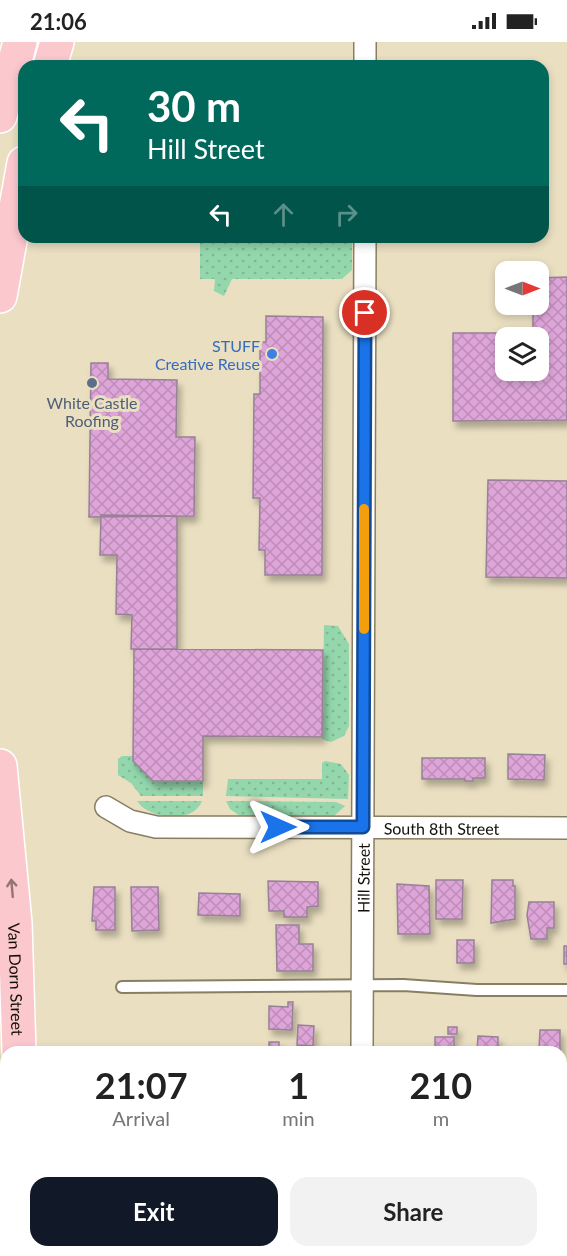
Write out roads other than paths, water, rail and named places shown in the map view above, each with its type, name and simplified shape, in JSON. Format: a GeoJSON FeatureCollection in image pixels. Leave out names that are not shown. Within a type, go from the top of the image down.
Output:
{"type":"FeatureCollection","features":[{"type":"Feature","properties":{"kind":"main road"},"geometry":{"type":"LineString","coordinates":[[10,104],[20,42]]}},
{"type":"Feature","properties":{"kind":"main road"},"geometry":{"type":"LineString","coordinates":[[52,60],[57,42]]}},
{"type":"Feature","properties":{"kind":"main road"},"geometry":{"type":"LineString","coordinates":[[0,296],[18,196]]}},
{"type":"Feature","properties":{"kind":"main road","name":"Van Dorn Street"},"geometry":{"type":"LineString","coordinates":[[0,766],[15,923],[19,1046]]}},
{"type":"Feature","properties":{"kind":"street"},"geometry":{"type":"LineString","coordinates":[[365,42],[365,60]]}},
{"type":"Feature","properties":{"kind":"street","name":"Hill Street"},"geometry":{"type":"LineString","coordinates":[[362,1046],[365,243]]}},
{"type":"Feature","properties":{"kind":"street","name":"South 8th Street"},"geometry":{"type":"LineString","coordinates":[[106,807],[130,821],[156,827],[567,828]]}},
{"type":"Feature","properties":{"kind":"lane"},"geometry":{"type":"LineString","coordinates":[[122,987],[362,986],[567,990]]}},
{"type":"Feature","properties":{"kind":"place","name":"STUFF Creative Reuse"},"geometry":{"type":"Point","coordinates":[272,354]}},
{"type":"Feature","properties":{"kind":"place","name":"White Castle Roofing"},"geometry":{"type":"Point","coordinates":[92,383]}}]}
